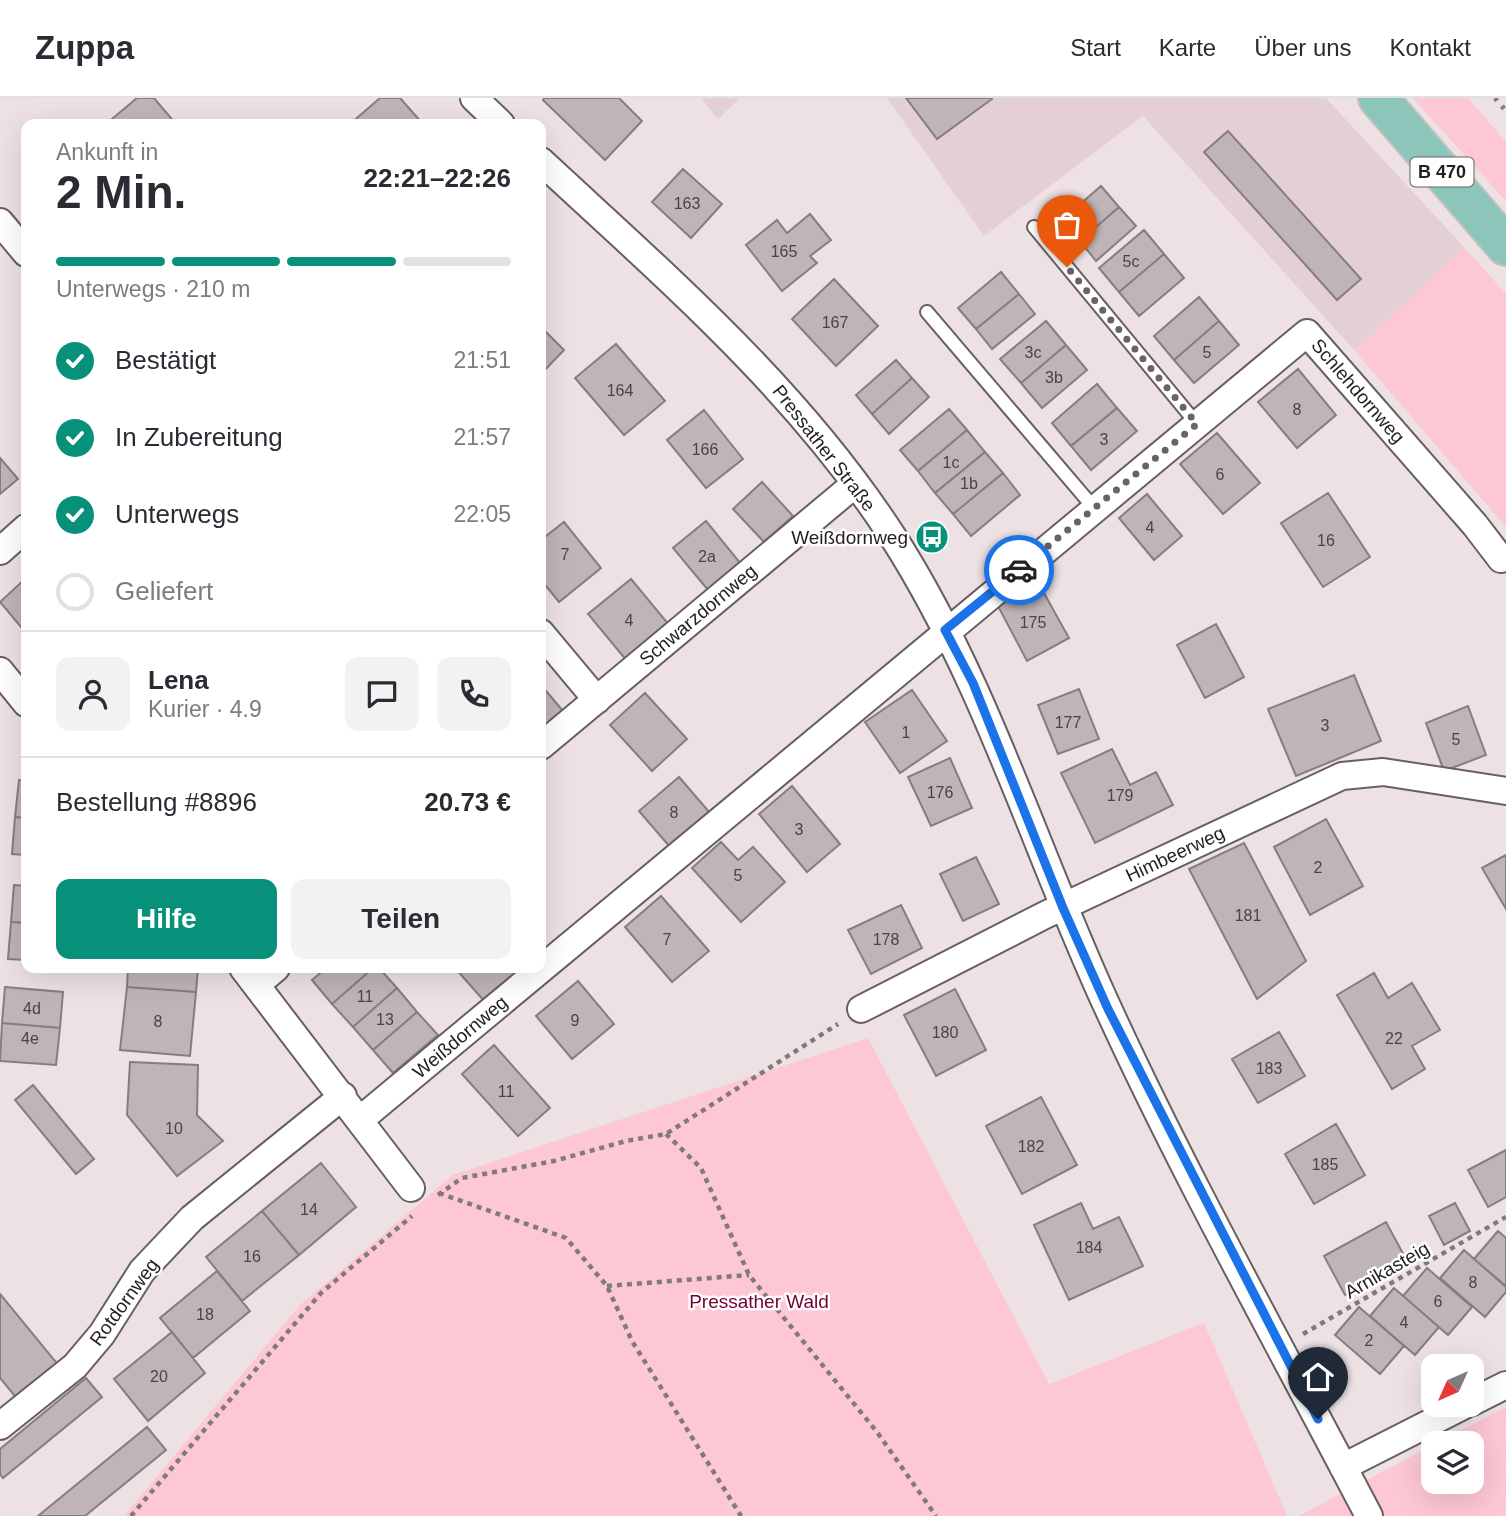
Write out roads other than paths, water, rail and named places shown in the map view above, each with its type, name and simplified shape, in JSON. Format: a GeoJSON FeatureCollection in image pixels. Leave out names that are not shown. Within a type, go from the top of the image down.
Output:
{"type":"FeatureCollection","features":[{"type":"Feature","properties":{"kind":"main road","name":"B 470"},"geometry":{"type":"LineString","coordinates":[[1378,98],[1506,246]]}},
{"type":"Feature","properties":{"kind":"street"},"geometry":{"type":"LineString","coordinates":[[474,98],[493,119]]}},
{"type":"Feature","properties":{"kind":"street","name":"Pressather Straße"},"geometry":{"type":"LineString","coordinates":[[546,166],[737,344],[795,405],[893,538],[973,683],[1063,908],[1154,1103],[1369,1516]]}},
{"type":"Feature","properties":{"kind":"street"},"geometry":{"type":"LineString","coordinates":[[0,222],[21,247]]}},
{"type":"Feature","properties":{"kind":"street","name":"Schlehdornweg"},"geometry":{"type":"LineString","coordinates":[[945,630],[1307,333],[1475,525],[1500,559]]}},
{"type":"Feature","properties":{"kind":"street","name":"Schwarzdornweg"},"geometry":{"type":"LineString","coordinates":[[546,742],[855,484]]}},
{"type":"Feature","properties":{"kind":"street"},"geometry":{"type":"LineString","coordinates":[[0,551],[21,532]]}},
{"type":"Feature","properties":{"kind":"street","name":"Weißdornweg"},"geometry":{"type":"LineString","coordinates":[[546,967],[712,830],[945,630]]}},
{"type":"Feature","properties":{"kind":"street"},"geometry":{"type":"LineString","coordinates":[[546,639],[597,700]]}},
{"type":"Feature","properties":{"kind":"street"},"geometry":{"type":"LineString","coordinates":[[0,671],[21,697]]}},
{"type":"Feature","properties":{"kind":"street","name":"Himbeerweg"},"geometry":{"type":"LineString","coordinates":[[861,1009],[1063,908],[1342,776],[1383,772],[1506,791]]}},
{"type":"Feature","properties":{"kind":"street"},"geometry":{"type":"LineString","coordinates":[[259,973],[343,1096],[420,1200]]}},
{"type":"Feature","properties":{"kind":"street","name":"Weißdornweg"},"geometry":{"type":"LineString","coordinates":[[361,1119],[538,973]]}},
{"type":"Feature","properties":{"kind":"street","name":"Rotdornweg"},"geometry":{"type":"LineString","coordinates":[[0,1426],[75,1366],[102,1334],[142,1271],[191,1218],[343,1096]]}},
{"type":"Feature","properties":{"kind":"street"},"geometry":{"type":"LineString","coordinates":[[1484,1396],[1506,1385]]}},
{"type":"Feature","properties":{"kind":"street"},"geometry":{"type":"LineString","coordinates":[[1343,1467],[1439,1418]]}},
{"type":"Feature","properties":{"kind":"lane"},"geometry":{"type":"LineString","coordinates":[[1034,228],[1197,424]]}},
{"type":"Feature","properties":{"kind":"lane"},"geometry":{"type":"LineString","coordinates":[[927,312],[1094,508]]}},
{"type":"Feature","properties":{"kind":"railway"},"geometry":{"type":"LineString","coordinates":[[1495,98],[1506,111]]}},
{"type":"Feature","properties":{"kind":"place","name":"Weißdornweg"},"geometry":{"type":"Point","coordinates":[932,537]}},
{"type":"Feature","properties":{"kind":"park label","name":"Pressather Wald"},"geometry":{"type":"Point","coordinates":[759,1301]}}]}
